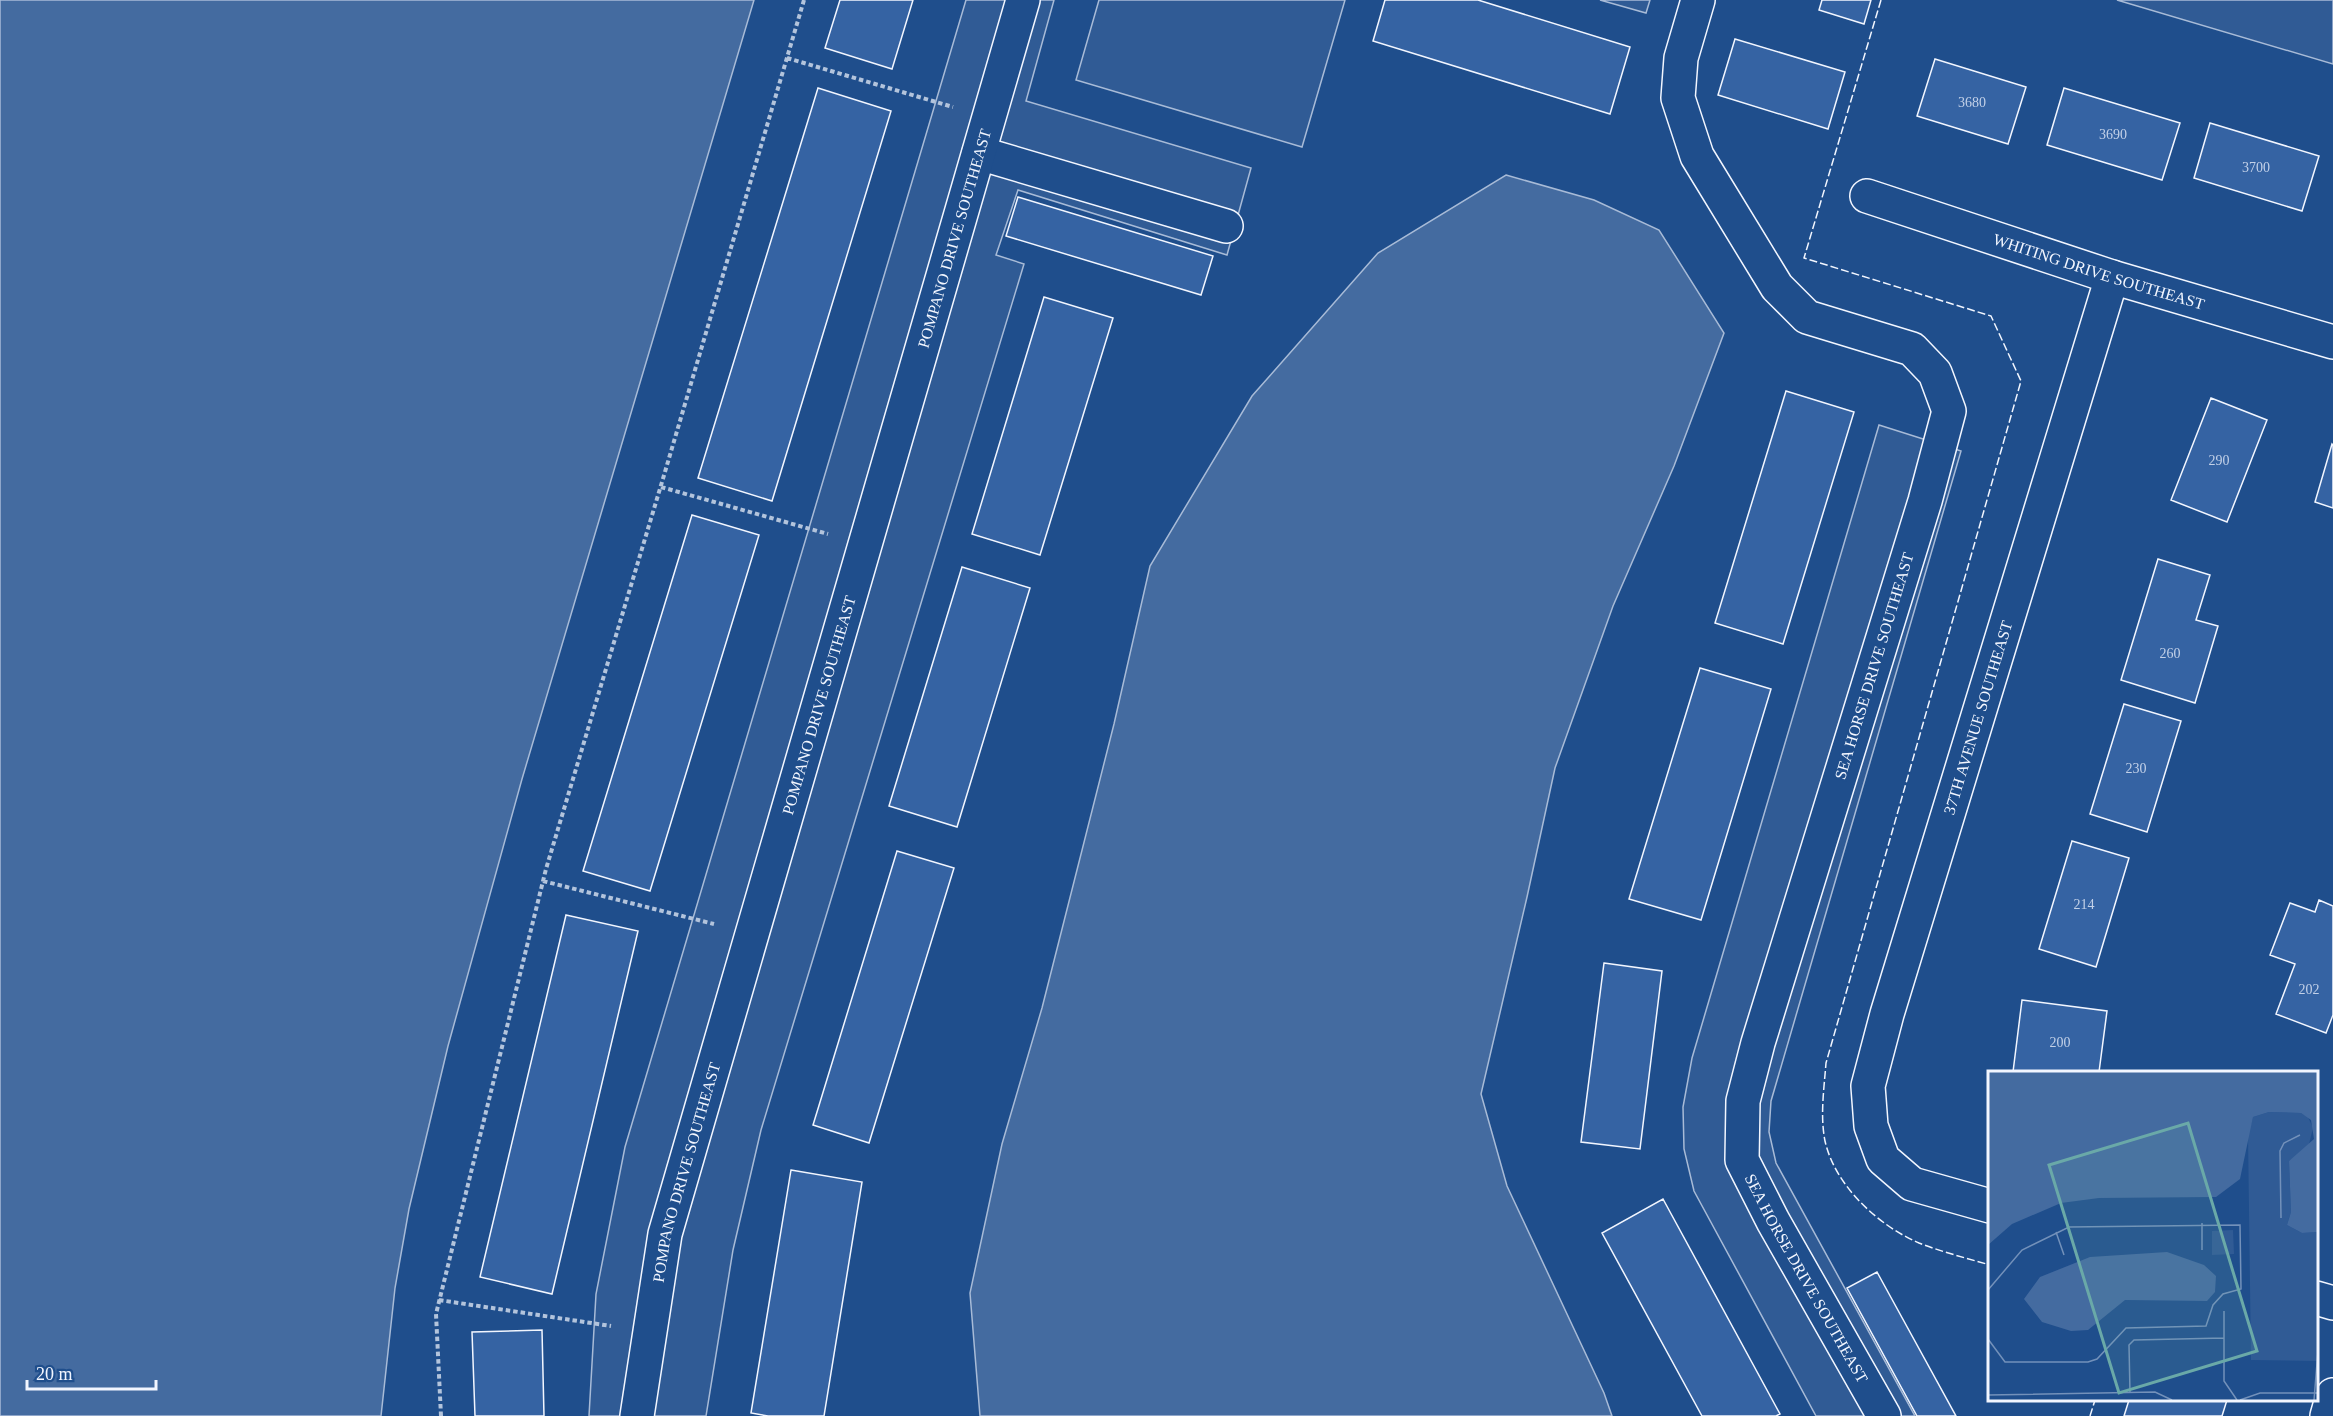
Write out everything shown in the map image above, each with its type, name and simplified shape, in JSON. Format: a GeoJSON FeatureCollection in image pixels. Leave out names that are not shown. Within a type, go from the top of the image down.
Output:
{"type":"FeatureCollection","features":[{"type":"Feature","properties":{"kind":"street","name":"POMPANO DRIVE SOUTHEAST"},"geometry":{"type":"LineString","coordinates":[[637,1416],[666,1234],[1023,0]]}},
{"type":"Feature","properties":{"kind":"street","name":"SEA HORSE DRIVE SOUTHEAST"},"geometry":{"type":"LineString","coordinates":[[1698,0],[1680,58],[1678,98],[1697,156],[1777,288],[1807,317],[1912,349],[1935,373],[1949,411],[1925,501],[1758,1043],[1743,1101],[1742,1160],[1773,1221],[1884,1416]]}},
{"type":"Feature","properties":{"kind":"street"},"geometry":{"type":"LineString","coordinates":[[979,153],[1226,226]]}},
{"type":"Feature","properties":{"kind":"street","name":"WHITING DRIVE SOUTHEAST"},"geometry":{"type":"LineString","coordinates":[[1867,196],[2112,277],[2333,342]]}},
{"type":"Feature","properties":{"kind":"street","name":"37TH AVENUE SOUTHEAST"},"geometry":{"type":"LineString","coordinates":[[1988,1206],[1912,1184],[1883,1159],[1871,1126],[1868,1086],[1887,1014],[2112,277]]}},
{"type":"Feature","properties":{"kind":"street"},"geometry":{"type":"LineString","coordinates":[[2318,1299],[2333,1303]]}},
{"type":"Feature","properties":{"kind":"street"},"geometry":{"type":"LineString","coordinates":[[2327,1416],[2333,1395]]}},
{"type":"Feature","properties":{"kind":"path"},"geometry":{"type":"LineString","coordinates":[[441,1416],[436,1314],[543,881],[804,0]]}},
{"type":"Feature","properties":{"kind":"path"},"geometry":{"type":"LineString","coordinates":[[787,58],[989,117]]}},
{"type":"Feature","properties":{"kind":"path"},"geometry":{"type":"LineString","coordinates":[[661,487],[865,544]]}},
{"type":"Feature","properties":{"kind":"path"},"geometry":{"type":"LineString","coordinates":[[543,881],[753,934]]}},
{"type":"Feature","properties":{"kind":"path"},"geometry":{"type":"LineString","coordinates":[[440,1300],[649,1331]]}},
{"type":"Feature","properties":{"kind":"shaded area"},"geometry":{"type":"Polygon","coordinates":[[[0,0],[754,0],[522,779],[448,1046],[409,1209],[395,1288],[381,1416],[0,1416],[0,0]]]}},
{"type":"Feature","properties":{"kind":"shaded area"},"geometry":{"type":"Polygon","coordinates":[[[966,0],[1054,0],[1026,101],[1251,168],[1227,255],[1018,190],[996,255],[1024,264],[761,1130],[733,1250],[706,1416],[589,1416],[596,1294],[625,1147],[966,0]]]}},
{"type":"Feature","properties":{"kind":"shaded area"},"geometry":{"type":"Polygon","coordinates":[[[1099,0],[1345,0],[1302,147],[1076,80],[1099,0]]]}},
{"type":"Feature","properties":{"kind":"shaded area"},"geometry":{"type":"Polygon","coordinates":[[[1600,0],[1650,0],[1646,13],[1600,0]]]}},
{"type":"Feature","properties":{"kind":"shaded area"},"geometry":{"type":"Polygon","coordinates":[[[2117,0],[2333,0],[2333,64],[2117,0]]]}},
{"type":"Feature","properties":{"kind":"shaded area"},"geometry":{"type":"Polygon","coordinates":[[[1506,175],[1594,200],[1659,230],[1724,333],[1674,466],[1613,606],[1555,768],[1481,1094],[1507,1186],[1604,1393],[1612,1416],[980,1416],[970,1293],[1002,1144],[1042,1008],[1114,724],[1150,566],[1252,396],[1378,253],[1506,175]]]}},
{"type":"Feature","properties":{"kind":"shaded area"},"geometry":{"type":"Polygon","coordinates":[[[1879,425],[1961,451],[1771,1101],[1769,1132],[1776,1163],[1915,1416],[1816,1416],[1694,1191],[1684,1149],[1683,1107],[1692,1058],[1879,425]]]}},
{"type":"Feature","properties":{"kind":"building"},"geometry":{"type":"Polygon","coordinates":[[[840,0],[913,0],[892,69],[825,48],[840,0]]]}},
{"type":"Feature","properties":{"kind":"building"},"geometry":{"type":"Polygon","coordinates":[[[1385,0],[1478,0],[1630,47],[1610,114],[1373,41],[1385,0]]]}},
{"type":"Feature","properties":{"kind":"building"},"geometry":{"type":"Polygon","coordinates":[[[1822,0],[1871,0],[1864,24],[1819,10],[1822,0]]]}},
{"type":"Feature","properties":{"kind":"building"},"geometry":{"type":"Polygon","coordinates":[[[1735,39],[1845,72],[1828,129],[1718,95],[1735,39]]]}},
{"type":"Feature","properties":{"kind":"building"},"geometry":{"type":"Polygon","coordinates":[[[1935,59],[2026,87],[2008,144],[1917,116],[1935,59]]]}},
{"type":"Feature","properties":{"kind":"building"},"geometry":{"type":"Polygon","coordinates":[[[818,88],[891,111],[772,501],[698,478],[818,88]]]}},
{"type":"Feature","properties":{"kind":"building"},"geometry":{"type":"Polygon","coordinates":[[[2064,88],[2180,123],[2162,180],[2047,145],[2064,88]]]}},
{"type":"Feature","properties":{"kind":"building"},"geometry":{"type":"Polygon","coordinates":[[[2210,123],[2319,156],[2302,211],[2194,178],[2210,123]]]}},
{"type":"Feature","properties":{"kind":"building"},"geometry":{"type":"Polygon","coordinates":[[[1018,197],[1213,256],[1201,295],[1006,236],[1018,197]]]}},
{"type":"Feature","properties":{"kind":"building"},"geometry":{"type":"Polygon","coordinates":[[[1044,297],[1113,318],[1040,555],[972,534],[1044,297]]]}},
{"type":"Feature","properties":{"kind":"building"},"geometry":{"type":"Polygon","coordinates":[[[1786,391],[1854,412],[1783,644],[1715,623],[1786,391]]]}},
{"type":"Feature","properties":{"kind":"building"},"geometry":{"type":"Polygon","coordinates":[[[2211,398],[2267,420],[2227,522],[2171,500],[2211,398]]]}},
{"type":"Feature","properties":{"kind":"building"},"geometry":{"type":"Polygon","coordinates":[[[2333,445],[2333,508],[2315,502],[2333,445]]]}},
{"type":"Feature","properties":{"kind":"building"},"geometry":{"type":"Polygon","coordinates":[[[692,515],[759,535],[650,891],[583,871],[692,515]]]}},
{"type":"Feature","properties":{"kind":"building"},"geometry":{"type":"Polygon","coordinates":[[[2158,559],[2210,575],[2196,620],[2218,626],[2195,703],[2121,680],[2158,559]]]}},
{"type":"Feature","properties":{"kind":"building"},"geometry":{"type":"Polygon","coordinates":[[[962,567],[1030,588],[957,827],[889,806],[962,567]]]}},
{"type":"Feature","properties":{"kind":"building"},"geometry":{"type":"Polygon","coordinates":[[[1700,668],[1771,689],[1701,920],[1629,899],[1700,668]]]}},
{"type":"Feature","properties":{"kind":"building"},"geometry":{"type":"Polygon","coordinates":[[[2124,704],[2181,721],[2147,832],[2090,814],[2124,704]]]}},
{"type":"Feature","properties":{"kind":"building"},"geometry":{"type":"Polygon","coordinates":[[[2072,841],[2129,858],[2096,967],[2039,949],[2072,841]]]}},
{"type":"Feature","properties":{"kind":"building"},"geometry":{"type":"Polygon","coordinates":[[[897,851],[954,868],[869,1143],[813,1125],[897,851]]]}},
{"type":"Feature","properties":{"kind":"building"},"geometry":{"type":"Polygon","coordinates":[[[2319,900],[2333,906],[2333,1015],[2326,1033],[2276,1014],[2295,964],[2270,955],[2290,903],[2315,912],[2319,900]]]}},
{"type":"Feature","properties":{"kind":"building"},"geometry":{"type":"Polygon","coordinates":[[[566,915],[638,931],[552,1294],[480,1277],[566,915]]]}},
{"type":"Feature","properties":{"kind":"building"},"geometry":{"type":"Polygon","coordinates":[[[1604,963],[1662,971],[1640,1149],[1581,1142],[1604,963]]]}},
{"type":"Feature","properties":{"kind":"building"},"geometry":{"type":"Polygon","coordinates":[[[2022,1000],[2107,1011],[2099,1071],[2013,1071],[2022,1000]]]}},
{"type":"Feature","properties":{"kind":"building"},"geometry":{"type":"Polygon","coordinates":[[[791,1170],[862,1182],[824,1416],[768,1416],[751,1413],[791,1170]]]}},
{"type":"Feature","properties":{"kind":"building"},"geometry":{"type":"Polygon","coordinates":[[[1663,1199],[1780,1414],[1776,1416],[1702,1416],[1602,1233],[1663,1199]]]}},
{"type":"Feature","properties":{"kind":"building"},"geometry":{"type":"Polygon","coordinates":[[[1877,1272],[1956,1416],[1917,1416],[1847,1288],[1877,1272]]]}},
{"type":"Feature","properties":{"kind":"building"},"geometry":{"type":"Polygon","coordinates":[[[542,1330],[544,1416],[475,1416],[472,1332],[542,1330]]]}},
{"type":"Feature","properties":{"kind":"building"},"geometry":{"type":"Polygon","coordinates":[[[2129,1401],[2227,1401],[2222,1416],[2124,1416],[2129,1401]]]}},
{"type":"Feature","properties":{"kind":"fence"},"geometry":{"type":"LineString","coordinates":[[1881,0],[1804,258],[1991,316],[2021,381],[1826,1063],[1823,1122],[1825,1141],[1838,1174],[1874,1215],[1904,1236],[1919,1243],[1988,1264]]}},
{"type":"Feature","properties":{"kind":"fence"},"geometry":{"type":"LineString","coordinates":[[2090,1416],[2095,1401]]}}]}
